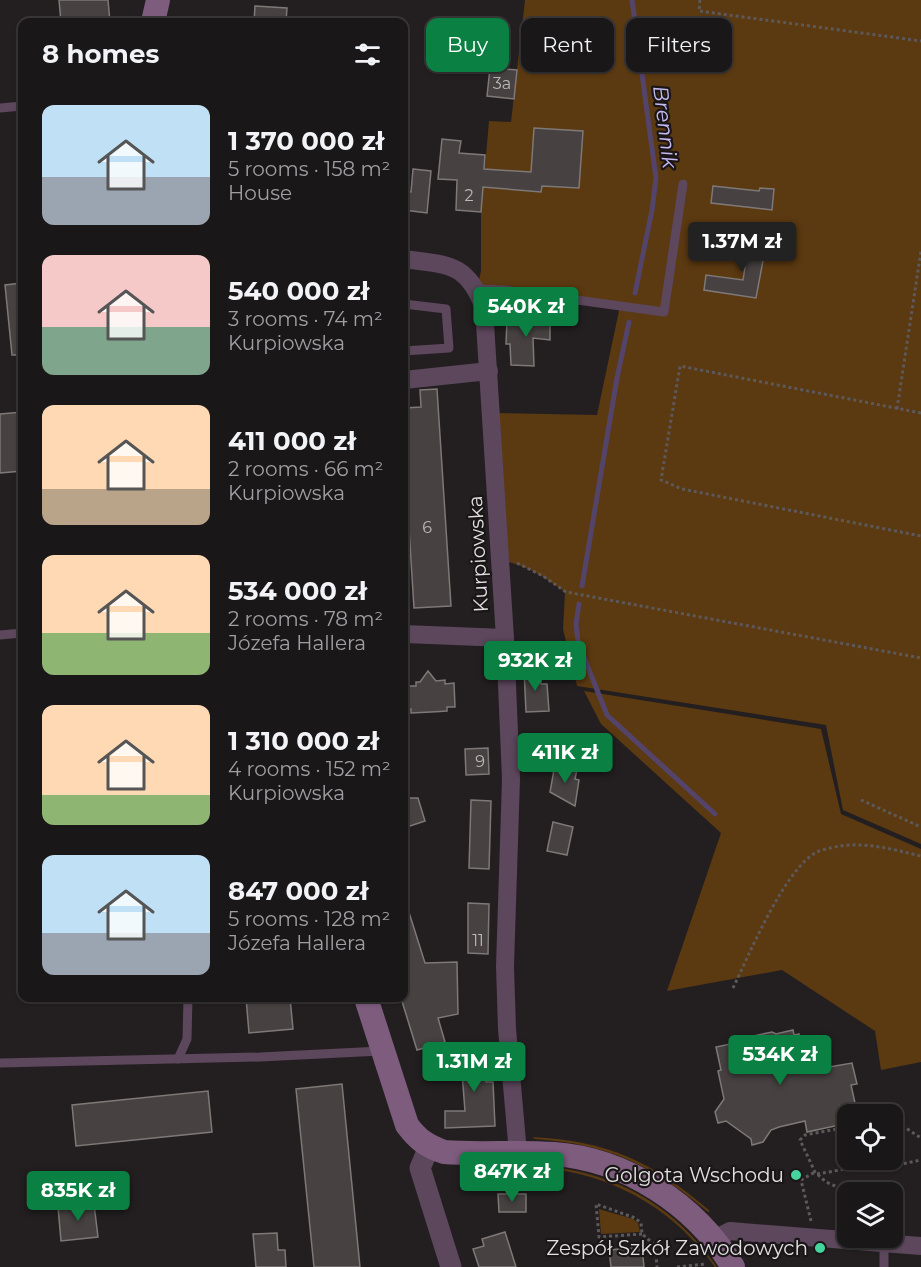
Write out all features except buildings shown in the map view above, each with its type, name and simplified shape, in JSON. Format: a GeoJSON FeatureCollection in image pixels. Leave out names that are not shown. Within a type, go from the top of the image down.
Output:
{"type":"FeatureCollection","features":[{"type":"Feature","properties":{"kind":"main road"},"geometry":{"type":"LineString","coordinates":[[154,18],[158,0]]}},
{"type":"Feature","properties":{"kind":"main road"},"geometry":{"type":"LineString","coordinates":[[367,1002],[407,1125],[416,1138],[429,1147],[444,1152],[575,1156],[617,1168],[658,1190],[678,1204],[713,1240],[722,1266]]}},
{"type":"Feature","properties":{"kind":"street"},"geometry":{"type":"LineString","coordinates":[[408,260],[447,265],[465,274],[477,289]]}},
{"type":"Feature","properties":{"kind":"street","name":"Kurpiowska"},"geometry":{"type":"LineString","coordinates":[[477,289],[484,308],[506,638],[511,779],[505,966],[509,1052],[518,1153]]}},
{"type":"Feature","properties":{"kind":"street"},"geometry":{"type":"LineString","coordinates":[[408,380],[489,371]]}},
{"type":"Feature","properties":{"kind":"street"},"geometry":{"type":"LineString","coordinates":[[408,634],[506,638]]}},
{"type":"Feature","properties":{"kind":"street"},"geometry":{"type":"LineString","coordinates":[[429,1147],[420,1168],[451,1267]]}},
{"type":"Feature","properties":{"kind":"street"},"geometry":{"type":"LineString","coordinates":[[713,1240],[730,1231],[837,1240]]}},
{"type":"Feature","properties":{"kind":"street"},"geometry":{"type":"LineString","coordinates":[[903,1245],[921,1246]]}},
{"type":"Feature","properties":{"kind":"lane"},"geometry":{"type":"LineString","coordinates":[[0,108],[18,106]]}},
{"type":"Feature","properties":{"kind":"lane"},"geometry":{"type":"LineString","coordinates":[[477,289],[504,290],[664,312],[683,184]]}},
{"type":"Feature","properties":{"kind":"lane"},"geometry":{"type":"LineString","coordinates":[[408,304],[446,309],[449,348],[408,351]]}},
{"type":"Feature","properties":{"kind":"lane"},"geometry":{"type":"LineString","coordinates":[[0,635],[18,633]]}},
{"type":"Feature","properties":{"kind":"lane"},"geometry":{"type":"LineString","coordinates":[[178,1059],[187,1039],[188,1002]]}},
{"type":"Feature","properties":{"kind":"lane"},"geometry":{"type":"LineString","coordinates":[[0,1063],[383,1051]]}},
{"type":"Feature","properties":{"kind":"lane"},"geometry":{"type":"LineString","coordinates":[[884,1248],[884,1267]]}},
{"type":"Feature","properties":{"kind":"path"},"geometry":{"type":"LineString","coordinates":[[700,0],[699,11],[921,41]]}},
{"type":"Feature","properties":{"kind":"path"},"geometry":{"type":"LineString","coordinates":[[897,409],[921,251]]}},
{"type":"Feature","properties":{"kind":"path"},"geometry":{"type":"LineString","coordinates":[[921,413],[680,366],[661,480],[682,489],[921,536]]}},
{"type":"Feature","properties":{"kind":"path"},"geometry":{"type":"LineString","coordinates":[[500,560],[519,564],[543,576],[566,592],[921,658]]}},
{"type":"Feature","properties":{"kind":"path"},"geometry":{"type":"LineString","coordinates":[[861,800],[921,827]]}},
{"type":"Feature","properties":{"kind":"path"},"geometry":{"type":"LineString","coordinates":[[733,988],[768,916],[797,870],[817,852],[846,844],[871,845],[921,856]]}},
{"type":"Feature","properties":{"kind":"path"},"geometry":{"type":"LineString","coordinates":[[903,1126],[921,1138]]}},
{"type":"Feature","properties":{"kind":"path"},"geometry":{"type":"LineString","coordinates":[[837,1129],[805,1135],[800,1140],[816,1173],[826,1182],[837,1187]]}},
{"type":"Feature","properties":{"kind":"path"},"geometry":{"type":"LineString","coordinates":[[903,1164],[921,1160]]}},
{"type":"Feature","properties":{"kind":"path"},"geometry":{"type":"LineString","coordinates":[[815,1238],[801,1180],[816,1173],[837,1170]]}},
{"type":"Feature","properties":{"kind":"path"},"geometry":{"type":"LineString","coordinates":[[642,1234],[641,1222],[635,1218],[596,1204],[599,1237],[642,1234],[655,1245],[657,1267]]}},
{"type":"Feature","properties":{"kind":"path"},"geometry":{"type":"LineString","coordinates":[[677,1267],[722,1266]]}},
{"type":"Feature","properties":{"kind":"shaded area"},"geometry":{"type":"Polygon","coordinates":[[[525,0],[921,0],[921,844],[843,810],[826,725],[577,686],[563,629],[565,592],[527,568],[500,560],[492,413],[597,415],[620,306],[477,289],[481,271],[481,212],[489,121],[511,122],[521,35],[521,72],[614,72],[614,18],[523,18],[525,0]]]}},
{"type":"Feature","properties":{"kind":"shaded area"},"geometry":{"type":"Polygon","coordinates":[[[584,691],[821,729],[841,814],[921,849],[921,1062],[881,1070],[875,1031],[782,970],[667,991],[721,833],[601,724],[584,691]]]}},
{"type":"Feature","properties":{"kind":"shaded area"},"geometry":{"type":"Polygon","coordinates":[[[532,1137],[584,1143],[628,1157],[668,1179],[710,1211],[708,1212],[668,1181],[628,1160],[585,1146],[532,1137]]]}},
{"type":"Feature","properties":{"kind":"shaded area"},"geometry":{"type":"Polygon","coordinates":[[[554,1167],[604,1179],[647,1199],[684,1228],[717,1267],[683,1230],[645,1201],[602,1181],[554,1169],[554,1167]]]}},
{"type":"Feature","properties":{"kind":"shaded area"},"geometry":{"type":"Polygon","coordinates":[[[599,1209],[633,1219],[638,1223],[640,1232],[601,1234],[599,1209]]]}},
{"type":"Feature","properties":{"kind":"waterway","name":"Brennik"},"geometry":{"type":"LineString","coordinates":[[632,0],[656,178],[652,210],[635,293]]}},
{"type":"Feature","properties":{"kind":"waterway","name":"Brennik"},"geometry":{"type":"LineString","coordinates":[[582,586],[617,378],[629,322]]}},
{"type":"Feature","properties":{"kind":"waterway","name":"Brennik"},"geometry":{"type":"LineString","coordinates":[[579,604],[576,624],[578,642],[607,715],[715,814]]}},
{"type":"Feature","properties":{"kind":"place","name":"Golgota Wschodu"},"geometry":{"type":"Point","coordinates":[796,1175]}},
{"type":"Feature","properties":{"kind":"place","name":"Zespół Szkół Zawodowych"},"geometry":{"type":"Point","coordinates":[820,1248]}}]}
